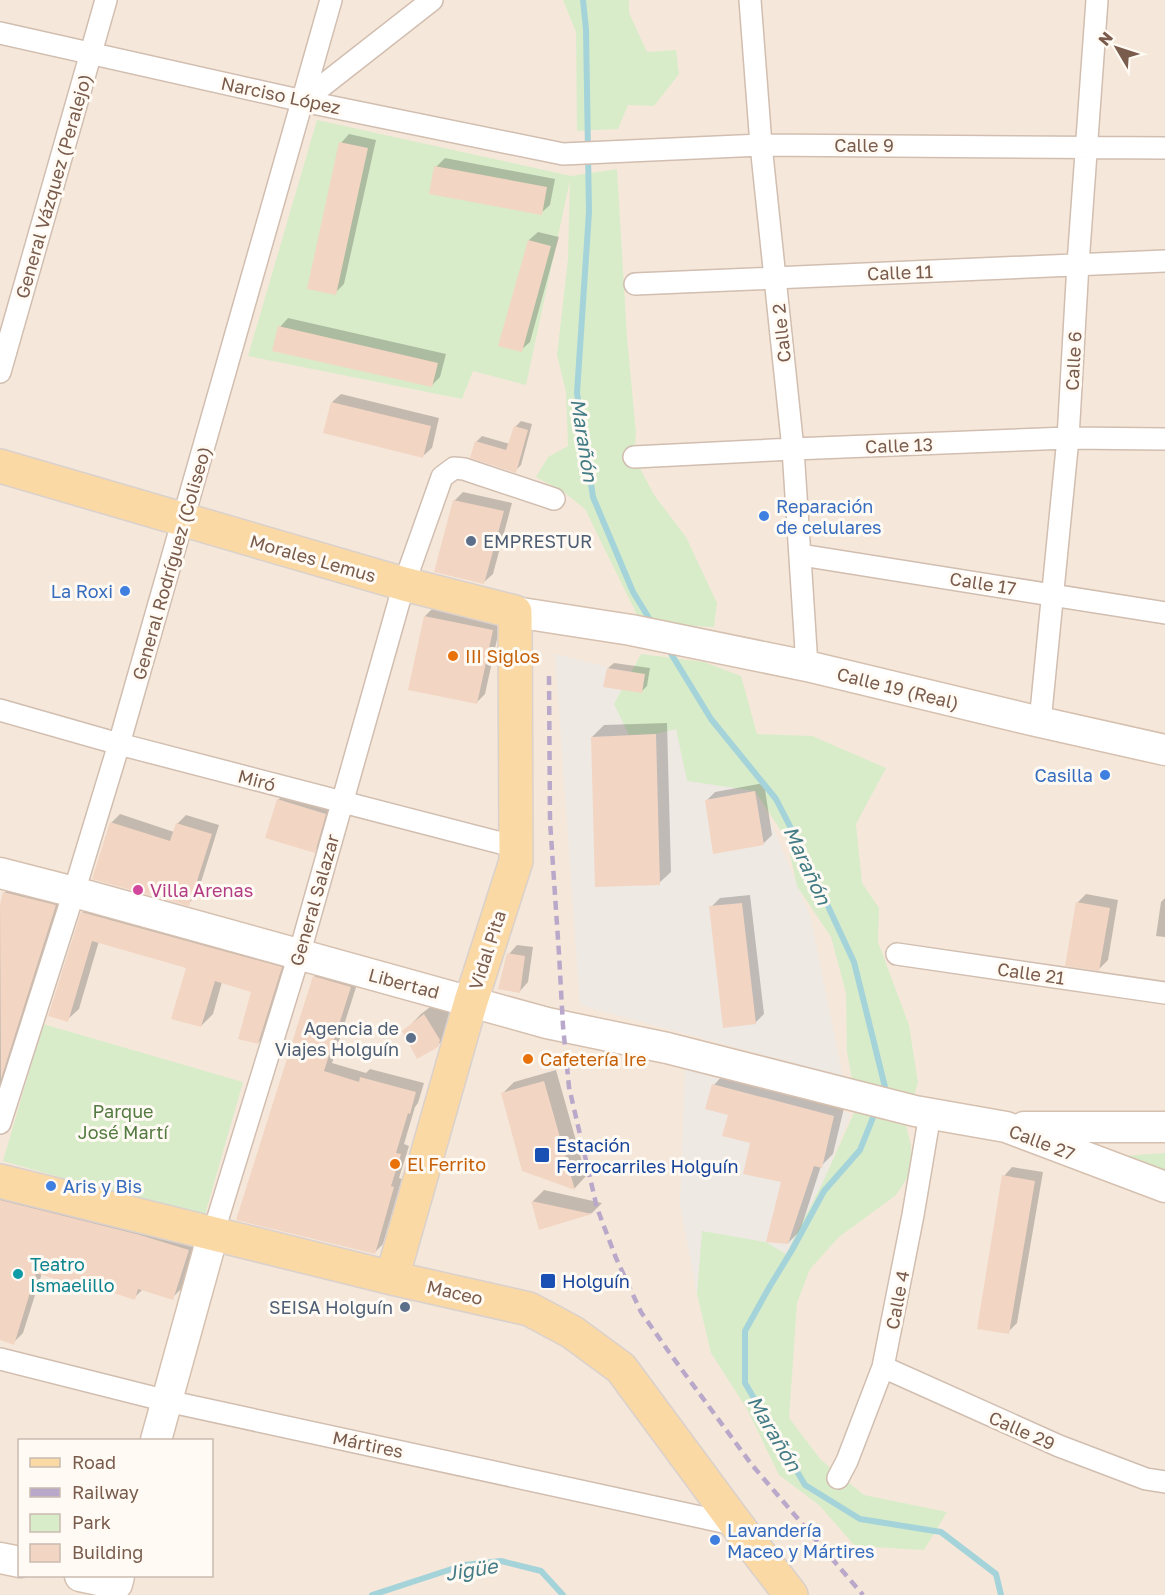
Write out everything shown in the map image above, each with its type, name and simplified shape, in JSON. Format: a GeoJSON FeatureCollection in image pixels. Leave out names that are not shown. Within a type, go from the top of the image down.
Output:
{"type":"FeatureCollection","features":[{"type":"Feature","properties":{"kind":"main road","name":"Morales Lemus"},"geometry":{"type":"LineString","coordinates":[[0,466],[404,584],[515,612],[631,630]]}},
{"type":"Feature","properties":{"kind":"main road","name":"Vidal Pita"},"geometry":{"type":"LineString","coordinates":[[392,1278],[471,1001],[516,861],[515,612]]}},
{"type":"Feature","properties":{"kind":"main road","name":"Calle 19 (Real)"},"geometry":{"type":"LineString","coordinates":[[631,630],[807,666],[1165,750]]}},
{"type":"Feature","properties":{"kind":"main road","name":"Libertad"},"geometry":{"type":"LineString","coordinates":[[0,873],[547,1023],[668,1048],[922,1113]]}},
{"type":"Feature","properties":{"kind":"main road","name":"Calle 27"},"geometry":{"type":"LineString","coordinates":[[922,1113],[1006,1127],[1165,1187]]}},
{"type":"Feature","properties":{"kind":"main road"},"geometry":{"type":"LineString","coordinates":[[1006,1127],[1165,1127]]}},
{"type":"Feature","properties":{"kind":"main road","name":"Maceo"},"geometry":{"type":"LineString","coordinates":[[0,1181],[392,1278],[529,1309],[572,1332],[621,1368],[791,1595]]}},
{"type":"Feature","properties":{"kind":"main road","name":"General Salazar"},"geometry":{"type":"LineString","coordinates":[[156,1439],[213,1234]]}},
{"type":"Feature","properties":{"kind":"main road"},"geometry":{"type":"LineString","coordinates":[[0,1558],[18,1562]]}},
{"type":"Feature","properties":{"kind":"main road"},"geometry":{"type":"LineString","coordinates":[[87,1577],[116,1585]]}},
{"type":"Feature","properties":{"kind":"street","name":"General Vázquez (Peralejo)"},"geometry":{"type":"LineString","coordinates":[[0,372],[106,0]]}},
{"type":"Feature","properties":{"kind":"street","name":"General Rodríguez (Coliseo)"},"geometry":{"type":"LineString","coordinates":[[0,1123],[119,744],[331,0]]}},
{"type":"Feature","properties":{"kind":"street"},"geometry":{"type":"LineString","coordinates":[[303,101],[432,0]]}},
{"type":"Feature","properties":{"kind":"street","name":"Calle 2"},"geometry":{"type":"LineString","coordinates":[[750,0],[762,145],[793,449],[807,666]]}},
{"type":"Feature","properties":{"kind":"street","name":"Calle 6"},"geometry":{"type":"LineString","coordinates":[[1040,722],[1068,438],[1097,0]]}},
{"type":"Feature","properties":{"kind":"street","name":"Narciso López"},"geometry":{"type":"LineString","coordinates":[[0,33],[303,101],[563,154]]}},
{"type":"Feature","properties":{"kind":"street","name":"Calle 9"},"geometry":{"type":"LineString","coordinates":[[563,154],[762,145],[1165,148]]}},
{"type":"Feature","properties":{"kind":"street","name":"Calle 11"},"geometry":{"type":"LineString","coordinates":[[635,284],[1165,261]]}},
{"type":"Feature","properties":{"kind":"street","name":"Calle 13"},"geometry":{"type":"LineString","coordinates":[[634,457],[1068,438],[1165,439]]}},
{"type":"Feature","properties":{"kind":"street","name":"General Salazar"},"geometry":{"type":"LineString","coordinates":[[213,1234],[299,955],[404,584],[442,477],[454,468],[474,472],[554,499]]}},
{"type":"Feature","properties":{"kind":"street","name":"Calle 17"},"geometry":{"type":"LineString","coordinates":[[801,555],[1165,613]]}},
{"type":"Feature","properties":{"kind":"street","name":"Miró"},"geometry":{"type":"LineString","coordinates":[[0,710],[119,744],[516,847]]}},
{"type":"Feature","properties":{"kind":"street","name":"Calle 21"},"geometry":{"type":"LineString","coordinates":[[897,954],[1165,993]]}},
{"type":"Feature","properties":{"kind":"street","name":"Calle 4"},"geometry":{"type":"LineString","coordinates":[[838,1478],[848,1461],[883,1367],[913,1215],[922,1113]]}},
{"type":"Feature","properties":{"kind":"street","name":"Mártires"},"geometry":{"type":"LineString","coordinates":[[0,1359],[167,1401],[737,1525]]}},
{"type":"Feature","properties":{"kind":"street","name":"Calle 29"},"geometry":{"type":"LineString","coordinates":[[883,1367],[1059,1446],[1146,1479],[1165,1482]]}},
{"type":"Feature","properties":{"kind":"shaded area"},"geometry":{"type":"Polygon","coordinates":[[[0,0],[1165,0],[1165,1595],[0,1595],[0,0]]]}},
{"type":"Feature","properties":{"kind":"shaded area"},"geometry":{"type":"Polygon","coordinates":[[[555,654],[645,674],[755,791],[810,915],[843,1077],[580,1005],[555,654]]]}},
{"type":"Feature","properties":{"kind":"shaded area"},"geometry":{"type":"Polygon","coordinates":[[[685,1064],[851,1114],[823,1182],[786,1255],[697,1294],[680,1204],[685,1064]]]}},
{"type":"Feature","properties":{"kind":"green space"},"geometry":{"type":"Polygon","coordinates":[[[563,0],[629,0],[629,13],[647,52],[676,50],[679,74],[654,106],[628,105],[618,129],[577,131],[576,32],[563,0]]]}},
{"type":"Feature","properties":{"kind":"green space"},"geometry":{"type":"Polygon","coordinates":[[[317,120],[571,176],[617,169],[627,337],[636,433],[634,457],[654,495],[686,537],[717,603],[714,627],[640,621],[585,509],[565,493],[536,477],[548,457],[568,446],[566,392],[557,355],[568,259],[570,180],[526,385],[473,371],[462,399],[248,356],[317,120]]]}},
{"type":"Feature","properties":{"kind":"green space"},"geometry":{"type":"Polygon","coordinates":[[[641,654],[704,662],[741,676],[757,734],[812,736],[886,768],[856,824],[862,883],[879,908],[878,942],[909,1025],[918,1083],[905,1122],[911,1145],[911,1172],[896,1195],[839,1237],[810,1269],[797,1303],[789,1418],[821,1460],[864,1495],[947,1512],[924,1550],[855,1546],[819,1505],[779,1475],[747,1409],[711,1353],[697,1294],[702,1231],[766,1242],[786,1254],[823,1182],[857,1106],[847,1052],[846,993],[831,937],[797,886],[787,840],[755,791],[687,781],[676,729],[656,734],[629,735],[614,704],[641,654]]]}},
{"type":"Feature","properties":{"kind":"green space","name":"Parque José Martí"},"geometry":{"type":"Polygon","coordinates":[[[43,1024],[243,1082],[204,1218],[3,1161],[43,1024]]]}},
{"type":"Feature","properties":{"kind":"green space"},"geometry":{"type":"Polygon","coordinates":[[[1165,1153],[1165,1172],[1105,1157],[1165,1153]]]}},
{"type":"Feature","properties":{"kind":"building"},"geometry":{"type":"Polygon","coordinates":[[[339,142],[368,148],[336,295],[307,289],[339,142]]]}},
{"type":"Feature","properties":{"kind":"building"},"geometry":{"type":"Polygon","coordinates":[[[434,166],[547,187],[542,215],[429,194],[434,166]]]}},
{"type":"Feature","properties":{"kind":"building"},"geometry":{"type":"Polygon","coordinates":[[[528,240],[551,246],[522,352],[498,346],[528,240]]]}},
{"type":"Feature","properties":{"kind":"building"},"geometry":{"type":"Polygon","coordinates":[[[278,326],[438,363],[432,387],[272,351],[278,326]]]}},
{"type":"Feature","properties":{"kind":"building"},"geometry":{"type":"Polygon","coordinates":[[[331,402],[431,426],[423,458],[323,433],[331,402]]]}},
{"type":"Feature","properties":{"kind":"building"},"geometry":{"type":"Polygon","coordinates":[[[514,426],[528,430],[516,473],[470,458],[475,441],[506,450],[514,426]]]}},
{"type":"Feature","properties":{"kind":"building"},"geometry":{"type":"Polygon","coordinates":[[[453,500],[504,511],[484,584],[434,572],[453,500]]]}},
{"type":"Feature","properties":{"kind":"building"},"geometry":{"type":"Polygon","coordinates":[[[424,616],[493,630],[477,704],[408,690],[424,616]]]}},
{"type":"Feature","properties":{"kind":"building"},"geometry":{"type":"Polygon","coordinates":[[[607,668],[645,674],[642,693],[603,687],[607,668]]]}},
{"type":"Feature","properties":{"kind":"building"},"geometry":{"type":"Polygon","coordinates":[[[656,734],[660,885],[595,887],[591,737],[656,734]]]}},
{"type":"Feature","properties":{"kind":"building"},"geometry":{"type":"Polygon","coordinates":[[[755,791],[764,845],[713,854],[705,800],[755,791]]]}},
{"type":"Feature","properties":{"kind":"building"},"geometry":{"type":"Polygon","coordinates":[[[277,799],[326,814],[315,853],[265,838],[277,799]]]}},
{"type":"Feature","properties":{"kind":"building"},"geometry":{"type":"Polygon","coordinates":[[[110,822],[170,841],[176,823],[212,834],[189,906],[92,879],[110,822]]]}},
{"type":"Feature","properties":{"kind":"building"},"geometry":{"type":"Polygon","coordinates":[[[3,892],[56,905],[1,1079],[0,905],[3,892]]]}},
{"type":"Feature","properties":{"kind":"building"},"geometry":{"type":"Polygon","coordinates":[[[1076,902],[1110,908],[1099,971],[1065,966],[1076,902]]]}},
{"type":"Feature","properties":{"kind":"building"},"geometry":{"type":"Polygon","coordinates":[[[742,903],[756,1024],[723,1028],[709,906],[742,903]]]}},
{"type":"Feature","properties":{"kind":"building"},"geometry":{"type":"Polygon","coordinates":[[[81,912],[282,967],[258,1044],[238,1039],[251,992],[215,981],[201,1027],[171,1019],[186,968],[92,941],[68,1022],[48,1016],[81,912]]]}},
{"type":"Feature","properties":{"kind":"building"},"geometry":{"type":"Polygon","coordinates":[[[507,953],[525,956],[520,993],[498,989],[507,953]]]}},
{"type":"Feature","properties":{"kind":"building"},"geometry":{"type":"Polygon","coordinates":[[[313,976],[351,987],[324,1071],[359,1082],[360,1077],[416,1092],[396,1153],[401,1154],[375,1254],[236,1220],[313,976]]]}},
{"type":"Feature","properties":{"kind":"building"},"geometry":{"type":"Polygon","coordinates":[[[424,1014],[440,1040],[438,1047],[417,1059],[402,1031],[424,1014]]]}},
{"type":"Feature","properties":{"kind":"building","name":"Estación Ferrocarriles Holguín"},"geometry":{"type":"Polygon","coordinates":[[[544,1081],[575,1190],[522,1171],[501,1093],[544,1081]]]}},
{"type":"Feature","properties":{"kind":"building"},"geometry":{"type":"Polygon","coordinates":[[[712,1084],[834,1116],[822,1168],[814,1166],[788,1244],[766,1242],[781,1182],[743,1174],[750,1143],[722,1136],[728,1115],[705,1109],[712,1084]]]}},
{"type":"Feature","properties":{"kind":"building"},"geometry":{"type":"Polygon","coordinates":[[[1002,1175],[1035,1181],[1009,1334],[977,1329],[1002,1175]]]}},
{"type":"Feature","properties":{"kind":"building"},"geometry":{"type":"Polygon","coordinates":[[[0,1200],[140,1235],[189,1250],[173,1300],[138,1289],[135,1300],[104,1290],[103,1294],[36,1273],[14,1345],[0,1340],[0,1200]]]}},
{"type":"Feature","properties":{"kind":"building"},"geometry":{"type":"Polygon","coordinates":[[[531,1201],[592,1214],[539,1230],[531,1201]]]}},
{"type":"Feature","properties":{"kind":"waterway","name":"Marañón"},"geometry":{"type":"LineString","coordinates":[[583,0],[586,29],[589,212],[577,393],[593,497],[633,592],[652,623]]}},
{"type":"Feature","properties":{"kind":"waterway","name":"Marañón"},"geometry":{"type":"LineString","coordinates":[[667,647],[711,719],[776,799],[799,844],[854,962],[885,1087],[882,1095]]}},
{"type":"Feature","properties":{"kind":"waterway","name":"Marañón"},"geometry":{"type":"LineString","coordinates":[[876,1110],[860,1150],[824,1191],[745,1331],[745,1383],[805,1485],[860,1519],[941,1532],[996,1574],[1001,1595]]}},
{"type":"Feature","properties":{"kind":"waterway","name":"Jigüe"},"geometry":{"type":"LineString","coordinates":[[372,1595],[464,1565],[501,1561],[541,1571],[563,1595]]}},
{"type":"Feature","properties":{"kind":"railway"},"geometry":{"type":"LineString","coordinates":[[549,676],[550,821],[563,1026],[569,1087],[597,1208],[616,1258],[641,1312],[752,1465],[863,1595]]}},
{"type":"Feature","properties":{"kind":"place","name":"Reparación de celulares"},"geometry":{"type":"Point","coordinates":[764,516]}},
{"type":"Feature","properties":{"kind":"place","name":"EMPRESTUR"},"geometry":{"type":"Point","coordinates":[471,541]}},
{"type":"Feature","properties":{"kind":"place","name":"La Roxi"},"geometry":{"type":"Point","coordinates":[125,591]}},
{"type":"Feature","properties":{"kind":"place","name":"III Siglos"},"geometry":{"type":"Point","coordinates":[453,656]}},
{"type":"Feature","properties":{"kind":"place","name":"Casilla"},"geometry":{"type":"Point","coordinates":[1105,775]}},
{"type":"Feature","properties":{"kind":"place","name":"Villa Arenas"},"geometry":{"type":"Point","coordinates":[138,890]}},
{"type":"Feature","properties":{"kind":"place","name":"Agencia de Viajes Holguín"},"geometry":{"type":"Point","coordinates":[411,1038]}},
{"type":"Feature","properties":{"kind":"place","name":"Cafetería Ire"},"geometry":{"type":"Point","coordinates":[528,1059]}},
{"type":"Feature","properties":{"kind":"place","name":"Estación Ferrocarriles Holguín"},"geometry":{"type":"Point","coordinates":[542,1155]}},
{"type":"Feature","properties":{"kind":"place","name":"El Ferrito"},"geometry":{"type":"Point","coordinates":[395,1164]}},
{"type":"Feature","properties":{"kind":"place","name":"Aris y Bis"},"geometry":{"type":"Point","coordinates":[51,1186]}},
{"type":"Feature","properties":{"kind":"place","name":"Teatro Ismaelillo"},"geometry":{"type":"Point","coordinates":[18,1274]}},
{"type":"Feature","properties":{"kind":"place","name":"Holguín"},"geometry":{"type":"Point","coordinates":[548,1281]}},
{"type":"Feature","properties":{"kind":"place","name":"SEISA Holguín"},"geometry":{"type":"Point","coordinates":[405,1307]}},
{"type":"Feature","properties":{"kind":"place","name":"Lavandería Maceo y Mártires"},"geometry":{"type":"Point","coordinates":[715,1540]}}]}
